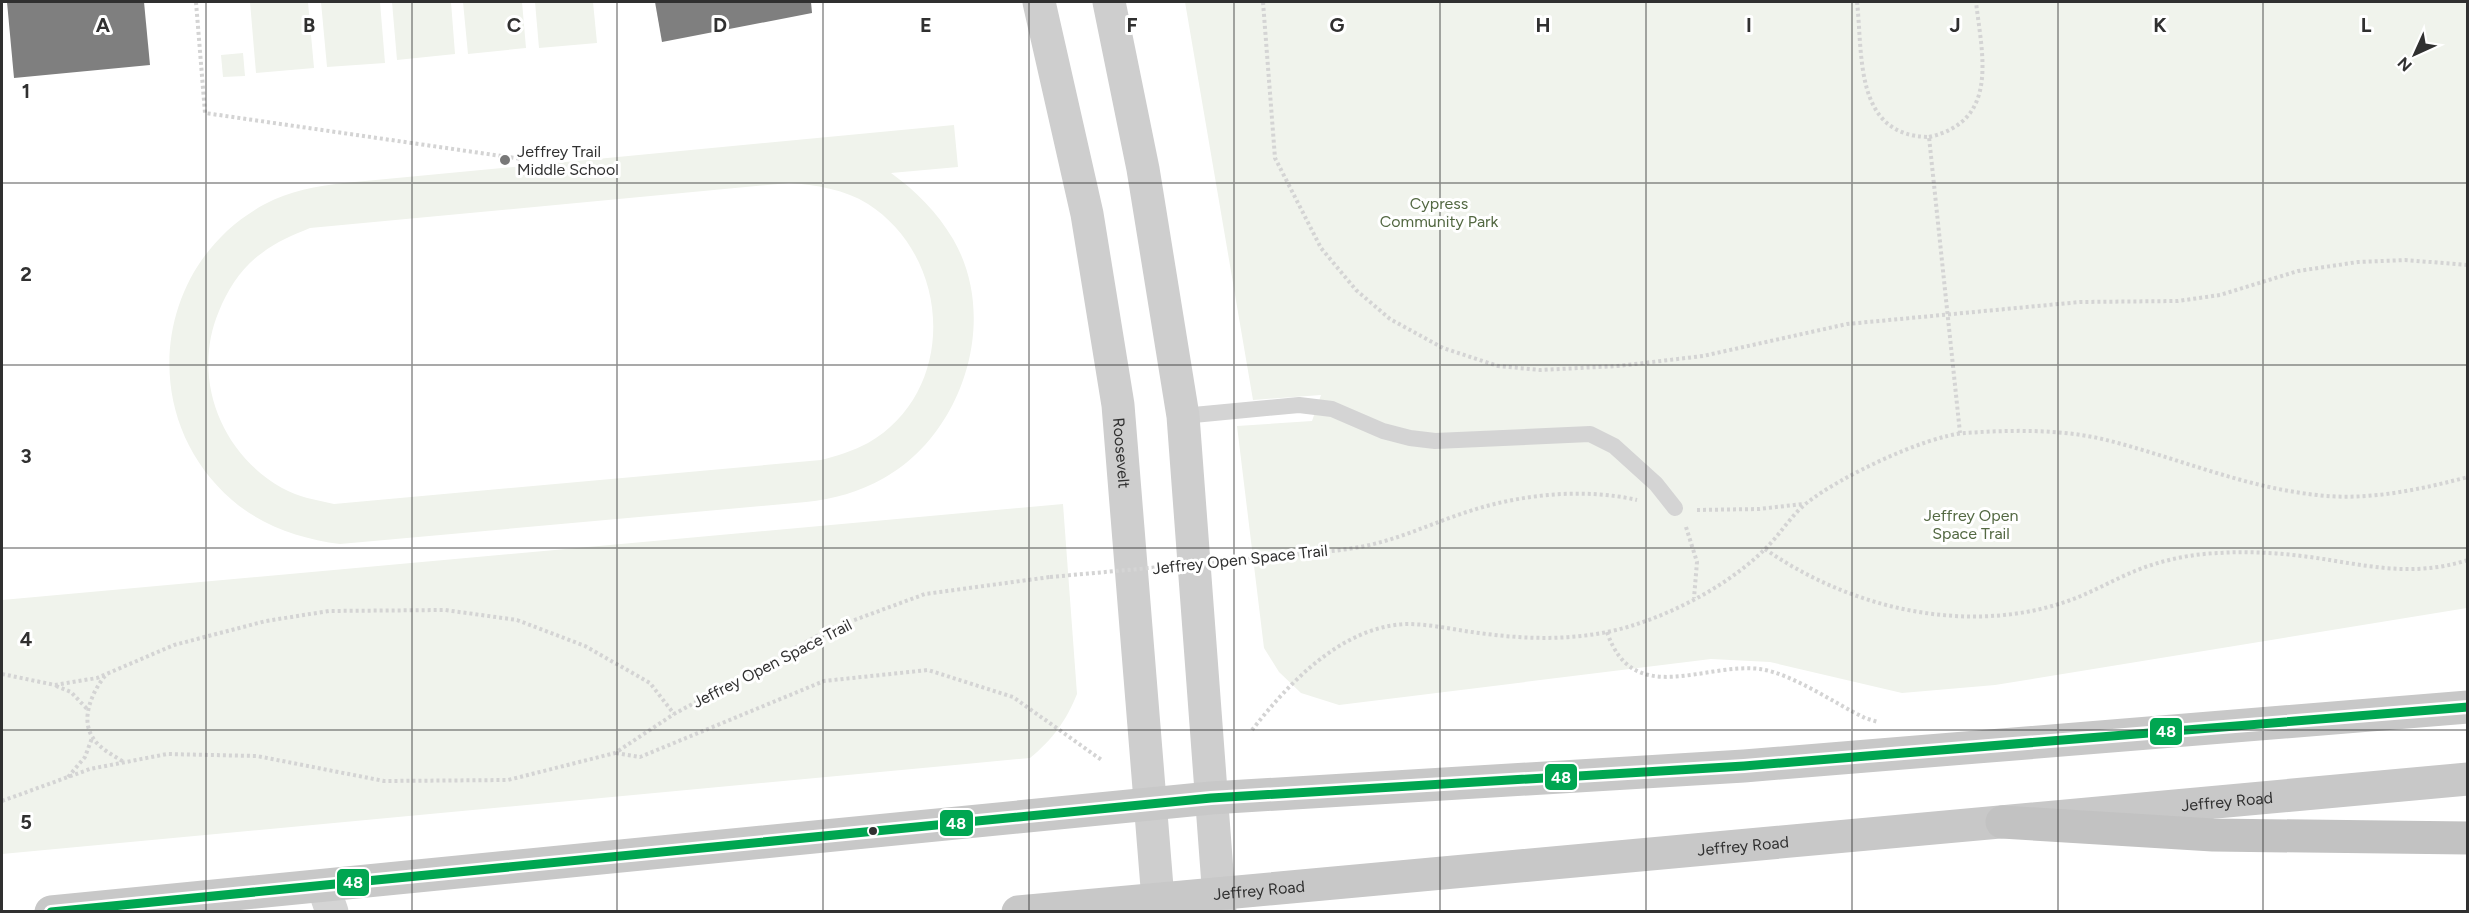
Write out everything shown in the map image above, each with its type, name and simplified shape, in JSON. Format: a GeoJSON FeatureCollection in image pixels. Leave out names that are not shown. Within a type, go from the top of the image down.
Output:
{"type":"FeatureCollection","features":[{"type":"Feature","properties":{"kind":"highway"},"geometry":{"type":"LineString","coordinates":[[2002,822],[2213,835],[2468,838]]}},
{"type":"Feature","properties":{"kind":"main road"},"geometry":{"type":"LineString","coordinates":[[51,912],[324,903],[611,855],[1211,798],[1744,766],[2468,707]]}},
{"type":"Feature","properties":{"kind":"main road","name":"Jeffrey Road"},"geometry":{"type":"LineString","coordinates":[[1018,912],[1219,902],[2002,822],[2468,779]]}},
{"type":"Feature","properties":{"kind":"street","name":"Roosevelt"},"geometry":{"type":"LineString","coordinates":[[1039,2],[1087,214],[1118,405],[1158,904]]}},
{"type":"Feature","properties":{"kind":"street"},"geometry":{"type":"LineString","coordinates":[[1109,2],[1143,169],[1183,416],[1219,902]]}},
{"type":"Feature","properties":{"kind":"lane"},"geometry":{"type":"LineString","coordinates":[[1183,416],[1299,405],[1332,409],[1383,431],[1435,441],[1590,434],[1614,446],[1656,484],[1675,508]]}},
{"type":"Feature","properties":{"kind":"path"},"geometry":{"type":"LineString","coordinates":[[196,2],[205,113],[522,159]]}},
{"type":"Feature","properties":{"kind":"path"},"geometry":{"type":"LineString","coordinates":[[1263,2],[1275,158],[1321,248],[1338,272],[1390,319],[1435,345],[1498,366],[1540,370],[1593,368],[1703,356],[1848,324],[2104,300],[2178,302],[2220,295],[2298,271],[2358,262],[2405,260],[2468,265]]}},
{"type":"Feature","properties":{"kind":"path"},"geometry":{"type":"LineString","coordinates":[[1857,2],[1866,90],[1872,105],[1893,127],[1915,137],[1942,134],[1964,120],[1972,112],[1981,93],[1983,69],[1977,2]]}},
{"type":"Feature","properties":{"kind":"path"},"geometry":{"type":"LineString","coordinates":[[1929,137],[1960,433]]}},
{"type":"Feature","properties":{"kind":"path","name":"Jeffrey Open Space Trail"},"geometry":{"type":"LineString","coordinates":[[1252,730],[1289,685],[1322,657],[1363,635],[1403,624],[1524,638],[1562,638],[1607,632],[1664,614],[1723,582],[1765,549],[1804,504],[1844,477],[1911,449],[1960,433],[2037,431],[2094,437],[2254,484],[2318,495],[2363,496],[2418,490],[2468,477]]}},
{"type":"Feature","properties":{"kind":"path","name":"Jeffrey Open Space Trail"},"geometry":{"type":"LineString","coordinates":[[2,801],[90,770],[167,754],[258,756],[384,782],[508,780],[615,753],[674,714],[830,629],[925,594],[1050,578],[1364,546],[1416,532],[1474,510],[1547,495],[1614,494],[1675,508],[1719,511],[1804,504]]}},
{"type":"Feature","properties":{"kind":"path"},"geometry":{"type":"LineString","coordinates":[[1675,508],[1688,530],[1697,562],[1694,598]]}},
{"type":"Feature","properties":{"kind":"path"},"geometry":{"type":"LineString","coordinates":[[1765,549],[1819,582],[1875,602],[1936,615],[2008,613],[2051,605],[2068,601],[2135,571],[2189,556],[2251,552],[2283,554],[2384,570],[2431,568],[2468,560]]}},
{"type":"Feature","properties":{"kind":"path"},"geometry":{"type":"LineString","coordinates":[[55,685],[105,675],[174,645],[266,621],[329,611],[444,609],[516,620],[585,646],[650,683],[674,714]]}},
{"type":"Feature","properties":{"kind":"path"},"geometry":{"type":"LineString","coordinates":[[1607,632],[1612,646],[1622,660],[1641,673],[1661,678],[1685,677],[1723,670],[1761,669],[1790,679],[1865,718],[1884,723]]}},
{"type":"Feature","properties":{"kind":"path"},"geometry":{"type":"LineString","coordinates":[[615,753],[640,757],[824,681],[928,670],[1013,698],[1103,761]]}},
{"type":"Feature","properties":{"kind":"path"},"geometry":{"type":"LineString","coordinates":[[2,674],[55,685],[71,692],[88,711]]}},
{"type":"Feature","properties":{"kind":"path"},"geometry":{"type":"LineString","coordinates":[[68,778],[85,757],[92,738],[88,711],[96,686],[105,675]]}},
{"type":"Feature","properties":{"kind":"path"},"geometry":{"type":"LineString","coordinates":[[92,738],[124,762]]}},
{"type":"Feature","properties":{"kind":"green space"},"geometry":{"type":"Polygon","coordinates":[[[250,2],[308,2],[314,68],[256,73],[250,2]]]}},
{"type":"Feature","properties":{"kind":"green space"},"geometry":{"type":"Polygon","coordinates":[[[321,2],[380,2],[385,63],[327,67],[321,2]]]}},
{"type":"Feature","properties":{"kind":"green space"},"geometry":{"type":"Polygon","coordinates":[[[392,2],[451,2],[455,54],[397,60],[392,2]]]}},
{"type":"Feature","properties":{"kind":"green space"},"geometry":{"type":"Polygon","coordinates":[[[463,2],[522,2],[526,48],[468,54],[463,2]]]}},
{"type":"Feature","properties":{"kind":"green space"},"geometry":{"type":"Polygon","coordinates":[[[535,2],[593,2],[597,43],[539,48],[535,2]]]}},
{"type":"Feature","properties":{"kind":"green space","name":"Cypress Community Park"},"geometry":{"type":"Polygon","coordinates":[[[1185,2],[2467,2],[2467,608],[1995,685],[1902,693],[1770,662],[1711,659],[1339,705],[1301,693],[1279,672],[1264,648],[1237,426],[1312,421],[1321,395],[1253,400],[1185,2]]]}},
{"type":"Feature","properties":{"kind":"green space"},"geometry":{"type":"Polygon","coordinates":[[[243,53],[245,76],[223,77],[221,55],[243,53]]]}},
{"type":"Feature","properties":{"kind":"green space"},"geometry":{"type":"Polygon","coordinates":[[[954,125],[958,167],[891,173],[933,211],[953,239],[967,270],[973,304],[973,338],[966,372],[953,404],[935,433],[912,458],[875,483],[836,497],[806,502],[340,544],[297,535],[269,524],[244,509],[232,500],[201,466],[181,427],[171,386],[170,343],[180,302],[199,264],[227,231],[274,199],[303,190],[344,183],[954,125]],[[789,183],[310,228],[267,249],[242,272],[227,295],[211,336],[208,362],[210,387],[217,411],[227,434],[242,455],[260,473],[288,491],[334,504],[821,460],[851,451],[868,443],[897,420],[918,391],[930,359],[933,324],[929,290],[916,257],[896,228],[868,204],[840,191],[789,183]]]}},
{"type":"Feature","properties":{"kind":"green space"},"geometry":{"type":"Polygon","coordinates":[[[1063,504],[1077,694],[1058,729],[1030,758],[2,854],[2,600],[1063,504]]]}},
{"type":"Feature","properties":{"kind":"building"},"geometry":{"type":"Polygon","coordinates":[[[7,2],[144,2],[150,65],[14,78],[7,2]]]}},
{"type":"Feature","properties":{"kind":"building"},"geometry":{"type":"Polygon","coordinates":[[[655,2],[811,2],[812,13],[662,42],[655,2]]]}},
{"type":"Feature","properties":{"kind":"transit line","name":"48"},"geometry":{"type":"LineString","coordinates":[[51,912],[1211,798],[1744,766],[2468,707]]}},
{"type":"Feature","properties":{"kind":"place","name":"Jeffrey Trail Middle School"},"geometry":{"type":"Point","coordinates":[505,160]}}]}
